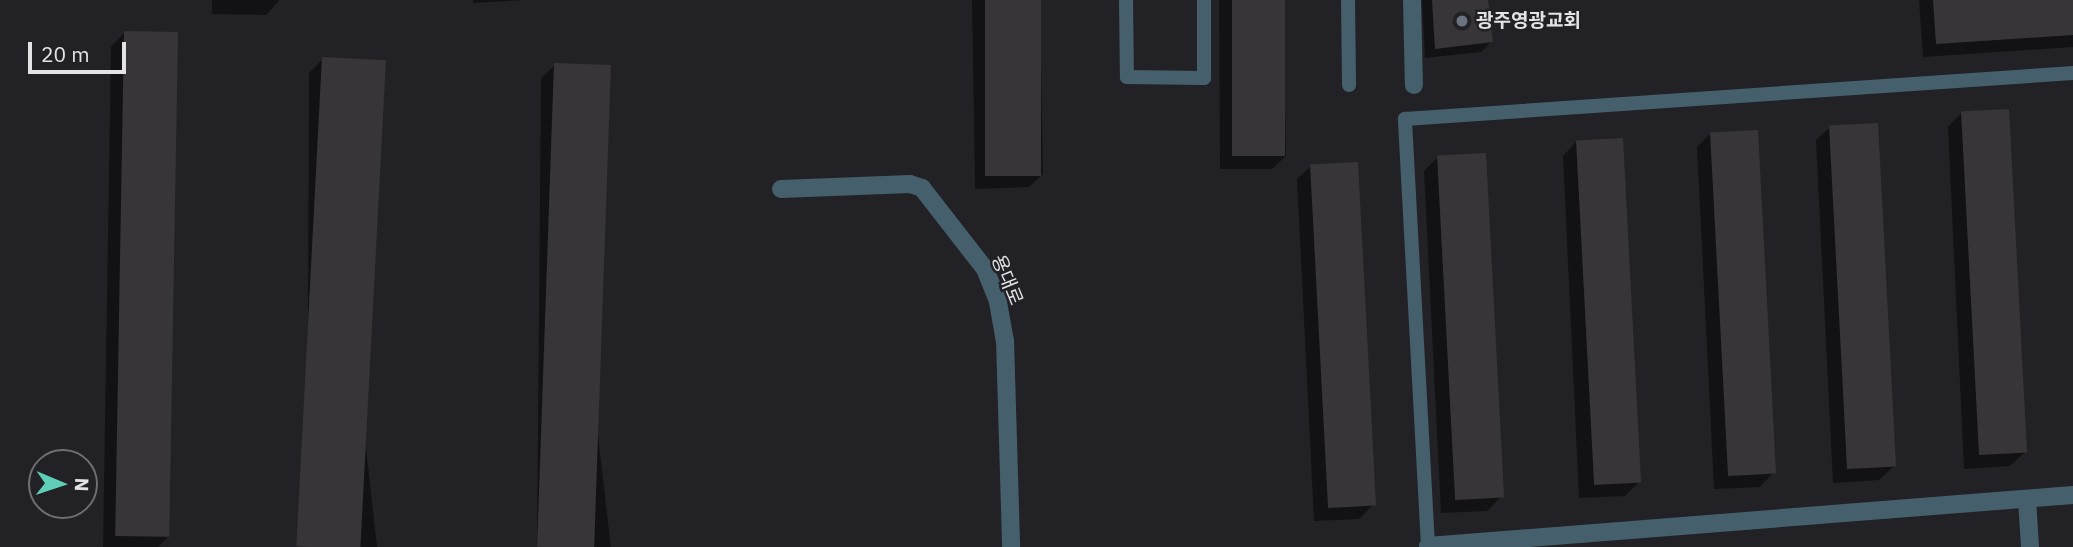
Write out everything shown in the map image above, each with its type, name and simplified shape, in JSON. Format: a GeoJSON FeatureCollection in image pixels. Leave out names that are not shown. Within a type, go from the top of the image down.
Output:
{"type":"FeatureCollection","features":[{"type":"Feature","properties":{"kind":"street"},"geometry":{"type":"LineString","coordinates":[[1412,0],[1414,85]]}},
{"type":"Feature","properties":{"kind":"street","name":"용대로"},"geometry":{"type":"LineString","coordinates":[[781,189],[910,184],[922,188],[985,269],[998,302],[1005,340],[1011,547]]}},
{"type":"Feature","properties":{"kind":"street"},"geometry":{"type":"LineString","coordinates":[[1428,546],[2073,495]]}},
{"type":"Feature","properties":{"kind":"street"},"geometry":{"type":"LineString","coordinates":[[2027,499],[2030,547]]}},
{"type":"Feature","properties":{"kind":"lane"},"geometry":{"type":"LineString","coordinates":[[1126,0],[1127,77],[1204,78],[1204,0]]}},
{"type":"Feature","properties":{"kind":"lane"},"geometry":{"type":"LineString","coordinates":[[1348,0],[1349,85]]}},
{"type":"Feature","properties":{"kind":"lane"},"geometry":{"type":"LineString","coordinates":[[1428,546],[1405,119],[2073,73]]}},
{"type":"Feature","properties":{"kind":"building"},"geometry":{"type":"Polygon","coordinates":[[[985,0],[1041,0],[1041,176],[985,176],[985,0]]]}},
{"type":"Feature","properties":{"kind":"building"},"geometry":{"type":"Polygon","coordinates":[[[1232,0],[1285,0],[1285,156],[1232,156],[1232,0]]]}},
{"type":"Feature","properties":{"kind":"building","name":"광주영광교회"},"geometry":{"type":"Polygon","coordinates":[[[1432,0],[1488,0],[1493,42],[1435,49],[1432,0]]]}},
{"type":"Feature","properties":{"kind":"building"},"geometry":{"type":"Polygon","coordinates":[[[1933,0],[2073,0],[2073,35],[1936,44],[1933,0]]]}},
{"type":"Feature","properties":{"kind":"building"},"geometry":{"type":"Polygon","coordinates":[[[124,31],[178,32],[169,537],[115,536],[124,31]]]}},
{"type":"Feature","properties":{"kind":"building"},"geometry":{"type":"Polygon","coordinates":[[[322,57],[386,60],[360,547],[296,546],[322,57]]]}},
{"type":"Feature","properties":{"kind":"building"},"geometry":{"type":"Polygon","coordinates":[[[554,63],[611,65],[594,547],[537,547],[554,63]]]}},
{"type":"Feature","properties":{"kind":"building"},"geometry":{"type":"Polygon","coordinates":[[[2009,109],[2027,453],[1979,455],[1961,112],[2009,109]]]}},
{"type":"Feature","properties":{"kind":"building"},"geometry":{"type":"Polygon","coordinates":[[[1878,123],[1896,467],[1847,469],[1829,126],[1878,123]]]}},
{"type":"Feature","properties":{"kind":"building"},"geometry":{"type":"Polygon","coordinates":[[[1758,130],[1776,474],[1728,476],[1710,133],[1758,130]]]}},
{"type":"Feature","properties":{"kind":"building"},"geometry":{"type":"Polygon","coordinates":[[[1623,138],[1641,483],[1594,485],[1576,140],[1623,138]]]}},
{"type":"Feature","properties":{"kind":"building"},"geometry":{"type":"Polygon","coordinates":[[[1486,153],[1504,498],[1455,500],[1437,156],[1486,153]]]}},
{"type":"Feature","properties":{"kind":"building"},"geometry":{"type":"Polygon","coordinates":[[[1358,162],[1376,506],[1328,508],[1310,165],[1358,162]]]}},
{"type":"Feature","properties":{"kind":"place","name":"광주영광교회"},"geometry":{"type":"Point","coordinates":[1462,21]}}]}
